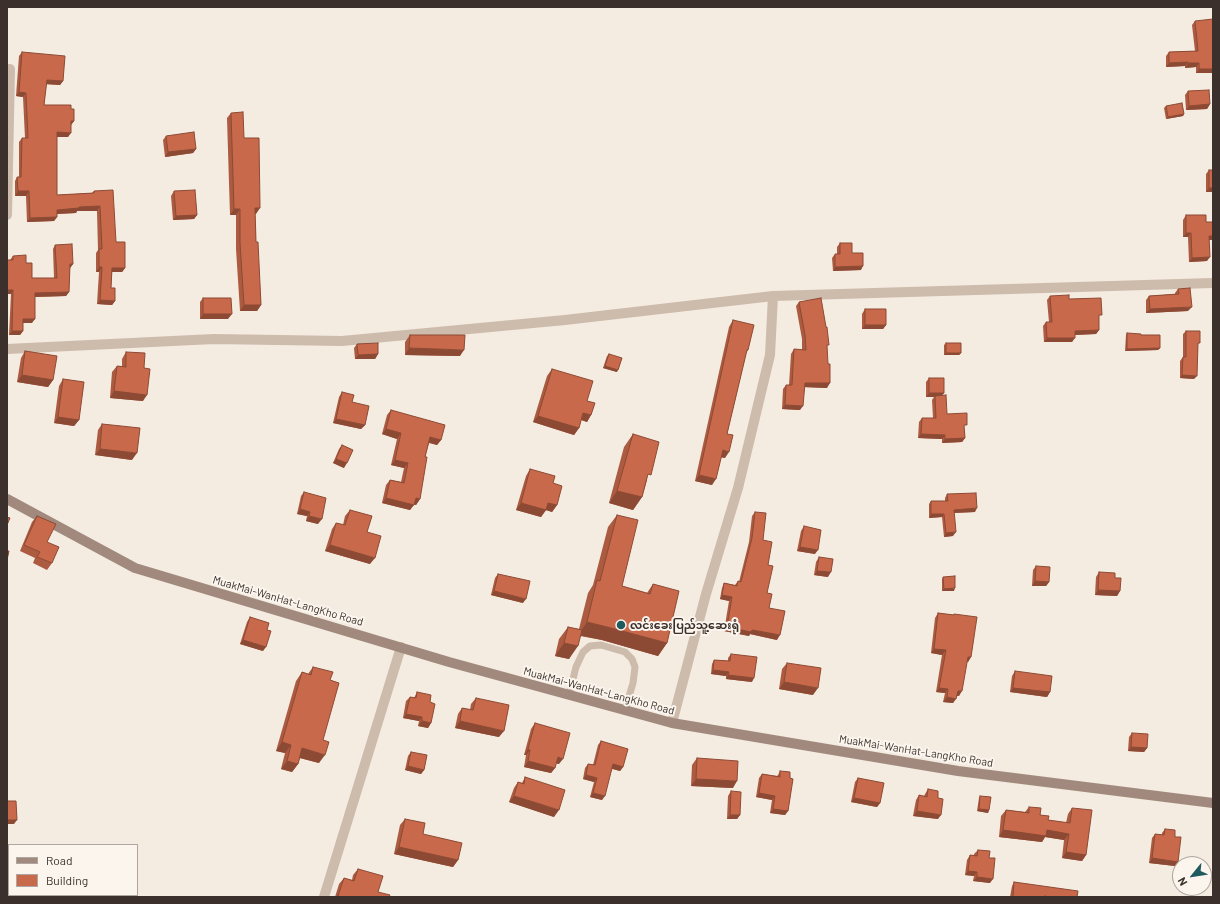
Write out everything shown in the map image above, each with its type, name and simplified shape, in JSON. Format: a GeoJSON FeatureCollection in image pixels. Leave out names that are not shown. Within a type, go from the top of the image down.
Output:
{"type":"FeatureCollection","features":[{"type":"Feature","properties":{"kind":"main road","name":"MuakMai-WanHat-LangKho Road"},"geometry":{"type":"LineString","coordinates":[[7,499],[135,568],[449,662],[672,723],[958,771],[1213,802]]}},
{"type":"Feature","properties":{"kind":"street"},"geometry":{"type":"LineString","coordinates":[[7,215],[10,69]]}},
{"type":"Feature","properties":{"kind":"street"},"geometry":{"type":"LineString","coordinates":[[7,349],[214,339],[342,342],[572,319],[773,296],[1213,283]]}},
{"type":"Feature","properties":{"kind":"street"},"geometry":{"type":"LineString","coordinates":[[672,723],[706,594],[738,488],[770,355],[773,296]]}},
{"type":"Feature","properties":{"kind":"street"},"geometry":{"type":"LineString","coordinates":[[324,897],[401,647]]}},
{"type":"Feature","properties":{"kind":"lane"},"geometry":{"type":"LineString","coordinates":[[568,695],[576,667],[583,652],[590,646],[601,645],[625,652],[632,659],[635,667],[633,683],[625,710]]}},
{"type":"Feature","properties":{"kind":"building"},"geometry":{"type":"Polygon","coordinates":[[[1213,19],[1213,69],[1199,69],[1199,63],[1169,63],[1169,52],[1198,51],[1195,21],[1213,19]]]}},
{"type":"Feature","properties":{"kind":"building"},"geometry":{"type":"Polygon","coordinates":[[[22,52],[65,56],[63,81],[47,80],[44,105],[71,105],[71,109],[74,109],[74,121],[71,121],[71,133],[57,132],[57,195],[94,193],[94,191],[113,190],[116,242],[125,242],[125,268],[112,268],[111,288],[115,288],[115,301],[100,300],[102,267],[99,267],[99,249],[102,249],[100,206],[57,210],[57,217],[30,218],[29,191],[18,191],[17,177],[21,177],[22,138],[28,138],[26,93],[19,92],[22,52]]]}},
{"type":"Feature","properties":{"kind":"building"},"geometry":{"type":"Polygon","coordinates":[[[1209,90],[1210,104],[1189,106],[1188,91],[1209,90]]]}},
{"type":"Feature","properties":{"kind":"building"},"geometry":{"type":"Polygon","coordinates":[[[1182,103],[1184,114],[1168,117],[1166,106],[1182,103]]]}},
{"type":"Feature","properties":{"kind":"building"},"geometry":{"type":"Polygon","coordinates":[[[243,112],[244,138],[259,138],[260,208],[255,208],[261,305],[244,305],[240,243],[240,209],[234,209],[231,113],[243,112]]]}},
{"type":"Feature","properties":{"kind":"building"},"geometry":{"type":"Polygon","coordinates":[[[194,132],[196,149],[168,152],[166,136],[194,132]]]}},
{"type":"Feature","properties":{"kind":"building"},"geometry":{"type":"Polygon","coordinates":[[[1209,170],[1213,170],[1213,188],[1209,188],[1209,170]]]}},
{"type":"Feature","properties":{"kind":"building"},"geometry":{"type":"Polygon","coordinates":[[[195,190],[197,215],[176,216],[174,191],[195,190]]]}},
{"type":"Feature","properties":{"kind":"building"},"geometry":{"type":"Polygon","coordinates":[[[1186,215],[1206,215],[1206,222],[1213,222],[1213,236],[1209,236],[1210,257],[1192,258],[1191,233],[1186,233],[1186,215]]]}},
{"type":"Feature","properties":{"kind":"building"},"geometry":{"type":"Polygon","coordinates":[[[840,243],[852,243],[852,253],[863,253],[863,266],[835,267],[835,254],[840,254],[840,243]]]}},
{"type":"Feature","properties":{"kind":"building"},"geometry":{"type":"Polygon","coordinates":[[[72,244],[73,264],[70,264],[69,292],[35,293],[35,319],[23,319],[23,331],[12,331],[13,290],[7,290],[7,260],[13,260],[13,256],[26,255],[26,263],[32,263],[32,278],[57,278],[55,245],[72,244]]]}},
{"type":"Feature","properties":{"kind":"building"},"geometry":{"type":"Polygon","coordinates":[[[1190,288],[1192,307],[1150,309],[1149,296],[1179,294],[1178,289],[1190,288]]]}},
{"type":"Feature","properties":{"kind":"building"},"geometry":{"type":"Polygon","coordinates":[[[1069,295],[1069,299],[1101,298],[1102,315],[1099,315],[1099,330],[1075,331],[1075,338],[1047,338],[1046,322],[1052,322],[1050,296],[1069,295]]]}},
{"type":"Feature","properties":{"kind":"building"},"geometry":{"type":"Polygon","coordinates":[[[203,298],[231,298],[232,314],[203,314],[203,298]]]}},
{"type":"Feature","properties":{"kind":"building"},"geometry":{"type":"Polygon","coordinates":[[[821,298],[829,345],[827,345],[828,364],[830,364],[830,383],[805,383],[803,406],[785,405],[786,385],[792,385],[794,349],[806,350],[799,302],[821,298]]]}},
{"type":"Feature","properties":{"kind":"building"},"geometry":{"type":"Polygon","coordinates":[[[865,309],[886,309],[886,325],[865,325],[865,309]]]}},
{"type":"Feature","properties":{"kind":"building"},"geometry":{"type":"Polygon","coordinates":[[[733,320],[754,325],[727,434],[733,435],[729,452],[723,450],[716,479],[699,475],[733,320]]]}},
{"type":"Feature","properties":{"kind":"building"},"geometry":{"type":"Polygon","coordinates":[[[1186,331],[1200,331],[1197,376],[1182,375],[1183,357],[1186,357],[1186,331]]]}},
{"type":"Feature","properties":{"kind":"building"},"geometry":{"type":"Polygon","coordinates":[[[1127,333],[1160,335],[1160,348],[1127,349],[1127,333]]]}},
{"type":"Feature","properties":{"kind":"building"},"geometry":{"type":"Polygon","coordinates":[[[410,335],[465,335],[464,350],[409,348],[410,335]]]}},
{"type":"Feature","properties":{"kind":"building"},"geometry":{"type":"Polygon","coordinates":[[[378,343],[378,354],[358,355],[357,344],[378,343]]]}},
{"type":"Feature","properties":{"kind":"building"},"geometry":{"type":"Polygon","coordinates":[[[946,343],[961,343],[961,353],[946,353],[946,343]]]}},
{"type":"Feature","properties":{"kind":"building"},"geometry":{"type":"Polygon","coordinates":[[[25,351],[57,356],[53,380],[22,375],[25,351]]]}},
{"type":"Feature","properties":{"kind":"building"},"geometry":{"type":"Polygon","coordinates":[[[126,352],[145,353],[144,368],[150,369],[147,395],[114,391],[117,366],[126,367],[126,352]]]}},
{"type":"Feature","properties":{"kind":"building"},"geometry":{"type":"Polygon","coordinates":[[[609,354],[622,358],[618,370],[605,366],[609,354]]]}},
{"type":"Feature","properties":{"kind":"building"},"geometry":{"type":"Polygon","coordinates":[[[552,369],[593,381],[587,401],[595,403],[591,415],[583,413],[579,428],[538,416],[552,369]]]}},
{"type":"Feature","properties":{"kind":"building"},"geometry":{"type":"Polygon","coordinates":[[[929,378],[944,378],[944,393],[929,393],[929,378]]]}},
{"type":"Feature","properties":{"kind":"building"},"geometry":{"type":"Polygon","coordinates":[[[63,379],[84,382],[79,420],[58,417],[63,379]]]}},
{"type":"Feature","properties":{"kind":"building"},"geometry":{"type":"Polygon","coordinates":[[[342,392],[354,395],[352,402],[369,406],[365,425],[336,419],[342,392]]]}},
{"type":"Feature","properties":{"kind":"building"},"geometry":{"type":"Polygon","coordinates":[[[946,395],[947,414],[967,413],[967,425],[964,425],[965,438],[945,439],[945,435],[921,434],[922,418],[936,418],[935,396],[946,395]]]}},
{"type":"Feature","properties":{"kind":"building"},"geometry":{"type":"Polygon","coordinates":[[[391,410],[445,425],[441,440],[430,437],[425,457],[427,457],[420,499],[416,498],[414,505],[386,498],[390,480],[404,483],[408,463],[395,460],[401,433],[386,429],[391,410]]]}},
{"type":"Feature","properties":{"kind":"building"},"geometry":{"type":"Polygon","coordinates":[[[102,424],[140,428],[137,453],[100,449],[102,424]]]}},
{"type":"Feature","properties":{"kind":"building"},"geometry":{"type":"Polygon","coordinates":[[[633,434],[659,442],[651,475],[648,474],[642,497],[617,491],[633,434]]]}},
{"type":"Feature","properties":{"kind":"building"},"geometry":{"type":"Polygon","coordinates":[[[342,445],[353,450],[347,463],[336,459],[342,445]]]}},
{"type":"Feature","properties":{"kind":"building"},"geometry":{"type":"Polygon","coordinates":[[[530,469],[555,476],[553,483],[562,486],[557,505],[548,503],[546,510],[521,503],[530,469]]]}},
{"type":"Feature","properties":{"kind":"building"},"geometry":{"type":"Polygon","coordinates":[[[304,492],[326,498],[322,519],[309,516],[310,512],[300,509],[304,492]]]}},
{"type":"Feature","properties":{"kind":"building"},"geometry":{"type":"Polygon","coordinates":[[[976,493],[977,508],[954,510],[956,532],[946,533],[944,514],[931,514],[931,501],[948,501],[947,494],[976,493]]]}},
{"type":"Feature","properties":{"kind":"building"},"geometry":{"type":"Polygon","coordinates":[[[350,510],[372,516],[367,532],[381,536],[375,558],[330,545],[336,523],[345,525],[350,510]]]}},
{"type":"Feature","properties":{"kind":"building"},"geometry":{"type":"Polygon","coordinates":[[[755,512],[766,513],[763,540],[772,542],[768,565],[773,566],[767,593],[772,594],[769,608],[785,611],[780,635],[752,630],[751,632],[727,627],[732,597],[722,595],[724,583],[737,586],[738,581],[741,582],[752,538],[755,512]]]}},
{"type":"Feature","properties":{"kind":"building"},"geometry":{"type":"Polygon","coordinates":[[[617,515],[638,520],[622,586],[650,594],[653,584],[679,591],[667,643],[587,622],[597,580],[600,581],[617,515]]]}},
{"type":"Feature","properties":{"kind":"building"},"geometry":{"type":"Polygon","coordinates":[[[37,516],[56,524],[47,542],[59,547],[52,563],[37,557],[40,552],[24,545],[37,516]]]}},
{"type":"Feature","properties":{"kind":"building"},"geometry":{"type":"Polygon","coordinates":[[[7,517],[10,518],[7,525],[7,517]]]}},
{"type":"Feature","properties":{"kind":"building"},"geometry":{"type":"Polygon","coordinates":[[[804,526],[821,530],[818,550],[800,547],[804,526]]]}},
{"type":"Feature","properties":{"kind":"building"},"geometry":{"type":"Polygon","coordinates":[[[819,557],[833,559],[831,572],[817,571],[819,557]]]}},
{"type":"Feature","properties":{"kind":"building"},"geometry":{"type":"Polygon","coordinates":[[[1036,566],[1050,567],[1049,582],[1035,581],[1036,566]]]}},
{"type":"Feature","properties":{"kind":"building"},"geometry":{"type":"Polygon","coordinates":[[[1099,572],[1115,573],[1115,578],[1121,578],[1120,591],[1098,590],[1099,572]]]}},
{"type":"Feature","properties":{"kind":"building"},"geometry":{"type":"Polygon","coordinates":[[[498,574],[530,581],[526,599],[494,591],[498,574]]]}},
{"type":"Feature","properties":{"kind":"building"},"geometry":{"type":"Polygon","coordinates":[[[955,576],[955,588],[944,589],[943,577],[955,576]]]}},
{"type":"Feature","properties":{"kind":"building"},"geometry":{"type":"Polygon","coordinates":[[[938,613],[977,617],[971,657],[968,657],[962,691],[958,691],[956,699],[947,697],[948,689],[939,688],[946,650],[934,649],[938,613]]]}},
{"type":"Feature","properties":{"kind":"building"},"geometry":{"type":"Polygon","coordinates":[[[250,617],[269,623],[267,630],[271,631],[266,647],[243,640],[250,617]]]}},
{"type":"Feature","properties":{"kind":"building"},"geometry":{"type":"Polygon","coordinates":[[[568,627],[582,630],[578,646],[564,643],[568,627]]]}},
{"type":"Feature","properties":{"kind":"building"},"geometry":{"type":"Polygon","coordinates":[[[731,654],[757,657],[754,678],[728,675],[729,672],[713,670],[714,660],[730,661],[731,654]]]}},
{"type":"Feature","properties":{"kind":"building"},"geometry":{"type":"Polygon","coordinates":[[[787,663],[821,668],[818,688],[784,682],[787,663]]]}},
{"type":"Feature","properties":{"kind":"building"},"geometry":{"type":"Polygon","coordinates":[[[313,667],[333,672],[330,680],[339,683],[323,740],[329,742],[325,755],[302,748],[298,764],[287,761],[291,745],[282,742],[302,672],[311,675],[313,667]]]}},
{"type":"Feature","properties":{"kind":"building"},"geometry":{"type":"Polygon","coordinates":[[[1015,671],[1052,676],[1050,692],[1013,688],[1015,671]]]}},
{"type":"Feature","properties":{"kind":"building"},"geometry":{"type":"Polygon","coordinates":[[[417,692],[431,695],[430,702],[435,704],[431,723],[422,721],[422,717],[406,714],[410,697],[416,698],[417,692]]]}},
{"type":"Feature","properties":{"kind":"building"},"geometry":{"type":"Polygon","coordinates":[[[476,698],[509,705],[504,731],[460,721],[462,708],[473,710],[476,698]]]}},
{"type":"Feature","properties":{"kind":"building"},"geometry":{"type":"Polygon","coordinates":[[[535,723],[570,733],[563,759],[558,757],[555,768],[528,761],[530,750],[528,749],[535,723]]]}},
{"type":"Feature","properties":{"kind":"building"},"geometry":{"type":"Polygon","coordinates":[[[1132,733],[1148,734],[1147,748],[1131,747],[1132,733]]]}},
{"type":"Feature","properties":{"kind":"building"},"geometry":{"type":"Polygon","coordinates":[[[601,741],[628,749],[623,767],[613,764],[605,796],[593,793],[597,778],[586,775],[588,764],[595,765],[601,741]]]}},
{"type":"Feature","properties":{"kind":"building"},"geometry":{"type":"Polygon","coordinates":[[[411,752],[427,755],[424,770],[408,766],[411,752]]]}},
{"type":"Feature","properties":{"kind":"building"},"geometry":{"type":"Polygon","coordinates":[[[697,758],[738,761],[737,781],[696,779],[697,758]]]}},
{"type":"Feature","properties":{"kind":"building"},"geometry":{"type":"Polygon","coordinates":[[[780,771],[790,772],[790,778],[793,779],[788,811],[773,809],[775,796],[759,793],[762,774],[780,777],[780,771]]]}},
{"type":"Feature","properties":{"kind":"building"},"geometry":{"type":"Polygon","coordinates":[[[525,777],[565,790],[559,810],[514,796],[518,782],[524,784],[525,777]]]}},
{"type":"Feature","properties":{"kind":"building"},"geometry":{"type":"Polygon","coordinates":[[[858,778],[884,783],[880,803],[854,798],[858,778]]]}},
{"type":"Feature","properties":{"kind":"building"},"geometry":{"type":"Polygon","coordinates":[[[928,789],[938,791],[938,798],[943,799],[941,815],[917,811],[919,795],[927,797],[928,789]]]}},
{"type":"Feature","properties":{"kind":"building"},"geometry":{"type":"Polygon","coordinates":[[[731,791],[741,792],[740,815],[730,815],[731,791]]]}},
{"type":"Feature","properties":{"kind":"building"},"geometry":{"type":"Polygon","coordinates":[[[980,796],[991,797],[989,810],[979,809],[980,796]]]}},
{"type":"Feature","properties":{"kind":"building"},"geometry":{"type":"Polygon","coordinates":[[[7,801],[16,801],[17,820],[7,820],[7,801]]]}},
{"type":"Feature","properties":{"kind":"building"},"geometry":{"type":"Polygon","coordinates":[[[1029,807],[1041,808],[1040,815],[1049,816],[1048,820],[1070,823],[1072,808],[1092,810],[1086,855],[1066,852],[1069,834],[1047,830],[1046,836],[1003,830],[1006,810],[1029,813],[1029,807]]]}},
{"type":"Feature","properties":{"kind":"building"},"geometry":{"type":"Polygon","coordinates":[[[405,819],[425,823],[423,834],[462,843],[458,860],[399,847],[405,819]]]}},
{"type":"Feature","properties":{"kind":"building"},"geometry":{"type":"Polygon","coordinates":[[[1165,829],[1175,830],[1175,837],[1181,837],[1179,856],[1172,856],[1172,861],[1152,858],[1155,834],[1164,835],[1165,829]]]}},
{"type":"Feature","properties":{"kind":"building"},"geometry":{"type":"Polygon","coordinates":[[[978,850],[990,851],[989,858],[995,858],[993,879],[977,877],[977,872],[968,871],[970,855],[977,856],[978,850]]]}},
{"type":"Feature","properties":{"kind":"building"},"geometry":{"type":"Polygon","coordinates":[[[358,869],[383,876],[378,892],[390,895],[389,897],[338,896],[344,878],[354,881],[358,869]]]}},
{"type":"Feature","properties":{"kind":"building"},"geometry":{"type":"Polygon","coordinates":[[[1014,882],[1078,891],[1077,897],[1013,897],[1014,882]]]}},
{"type":"Feature","properties":{"kind":"place","name":"လင်းခေးပြည်သူ့ဆေးရုံ"},"geometry":{"type":"Point","coordinates":[621,625]}}]}
